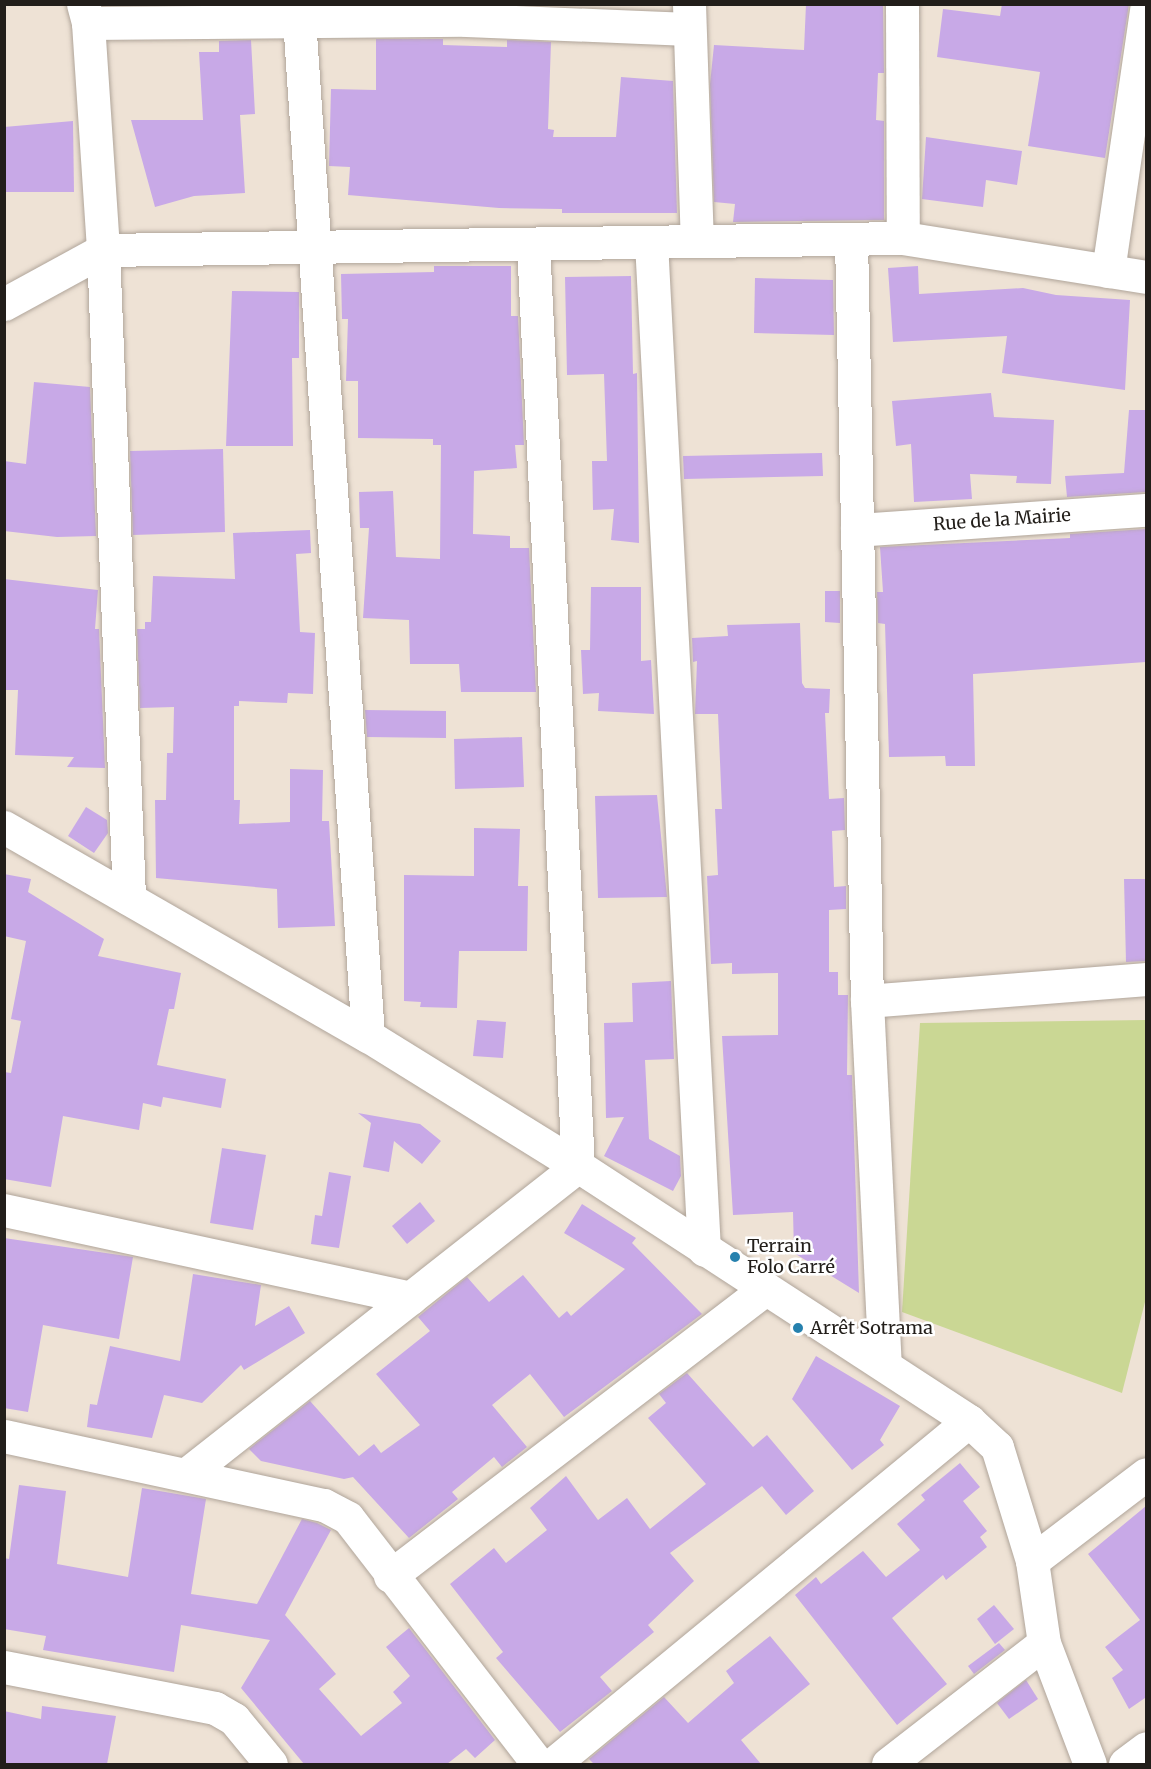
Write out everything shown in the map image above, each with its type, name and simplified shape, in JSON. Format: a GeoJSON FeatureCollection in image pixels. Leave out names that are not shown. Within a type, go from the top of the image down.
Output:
{"type":"FeatureCollection","features":[{"type":"Feature","properties":{"kind":"street"},"geometry":{"type":"LineString","coordinates":[[902,4],[903,238]]}},
{"type":"Feature","properties":{"kind":"street"},"geometry":{"type":"LineString","coordinates":[[1108,271],[1146,10]]}},
{"type":"Feature","properties":{"kind":"street"},"geometry":{"type":"LineString","coordinates":[[129,898],[103,250],[86,14],[466,12],[689,17],[697,241]]}},
{"type":"Feature","properties":{"kind":"street"},"geometry":{"type":"LineString","coordinates":[[299,13],[368,1036]]}},
{"type":"Feature","properties":{"kind":"street"},"geometry":{"type":"LineString","coordinates":[[4,304],[103,250],[903,238],[1146,277]]}},
{"type":"Feature","properties":{"kind":"street"},"geometry":{"type":"LineString","coordinates":[[851,239],[867,1001],[885,1365]]}},
{"type":"Feature","properties":{"kind":"street"},"geometry":{"type":"LineString","coordinates":[[651,242],[704,1250]]}},
{"type":"Feature","properties":{"kind":"street"},"geometry":{"type":"LineString","coordinates":[[532,244],[578,1166]]}},
{"type":"Feature","properties":{"kind":"street","name":"Rue de la Mairie"},"geometry":{"type":"LineString","coordinates":[[857,530],[1146,510]]}},
{"type":"Feature","properties":{"kind":"street"},"geometry":{"type":"LineString","coordinates":[[4,827],[368,1036],[578,1166],[704,1250],[969,1420],[997,1448],[1032,1561],[1044,1643],[1090,1764]]}},
{"type":"Feature","properties":{"kind":"street"},"geometry":{"type":"LineString","coordinates":[[867,1001],[1146,979]]}},
{"type":"Feature","properties":{"kind":"street"},"geometry":{"type":"LineString","coordinates":[[188,1473],[578,1166]]}},
{"type":"Feature","properties":{"kind":"street"},"geometry":{"type":"LineString","coordinates":[[4,1210],[411,1298]]}},
{"type":"Feature","properties":{"kind":"street"},"geometry":{"type":"LineString","coordinates":[[390,1576],[766,1289]]}},
{"type":"Feature","properties":{"kind":"street"},"geometry":{"type":"LineString","coordinates":[[553,1764],[969,1420]]}},
{"type":"Feature","properties":{"kind":"street"},"geometry":{"type":"LineString","coordinates":[[4,1436],[188,1473],[324,1504],[348,1518],[390,1576],[537,1764]]}},
{"type":"Feature","properties":{"kind":"street"},"geometry":{"type":"LineString","coordinates":[[1032,1561],[1146,1474]]}},
{"type":"Feature","properties":{"kind":"street"},"geometry":{"type":"LineString","coordinates":[[888,1764],[1044,1643]]}},
{"type":"Feature","properties":{"kind":"street"},"geometry":{"type":"LineString","coordinates":[[4,1667],[215,1708],[234,1719],[271,1764]]}},
{"type":"Feature","properties":{"kind":"street"},"geometry":{"type":"LineString","coordinates":[[1125,1764],[1146,1748]]}},
{"type":"Feature","properties":{"kind":"green space"},"geometry":{"type":"Polygon","coordinates":[[[1146,1020],[1146,1298],[1122,1393],[902,1312],[920,1023],[1146,1020]]]}},
{"type":"Feature","properties":{"kind":"building"},"geometry":{"type":"Polygon","coordinates":[[[806,4],[883,4],[884,73],[878,73],[876,120],[884,121],[884,220],[733,222],[735,204],[714,202],[710,84],[714,45],[804,50],[806,4]]]}},
{"type":"Feature","properties":{"kind":"building"},"geometry":{"type":"Polygon","coordinates":[[[1002,4],[1129,4],[1105,158],[1028,146],[1040,72],[937,57],[943,9],[1000,16],[1002,4]]]}},
{"type":"Feature","properties":{"kind":"building"},"geometry":{"type":"Polygon","coordinates":[[[376,39],[443,39],[443,45],[507,47],[507,40],[551,42],[548,129],[554,130],[553,137],[616,137],[621,77],[673,81],[677,213],[562,213],[562,209],[499,208],[348,195],[350,167],[329,166],[331,89],[376,90],[376,39]]]}},
{"type":"Feature","properties":{"kind":"building"},"geometry":{"type":"Polygon","coordinates":[[[251,40],[255,114],[240,115],[245,193],[194,196],[155,207],[131,120],[203,120],[199,52],[219,52],[219,41],[251,40]]]}},
{"type":"Feature","properties":{"kind":"building"},"geometry":{"type":"Polygon","coordinates":[[[73,121],[74,192],[4,192],[4,127],[73,121]]]}},
{"type":"Feature","properties":{"kind":"building"},"geometry":{"type":"Polygon","coordinates":[[[926,137],[1022,151],[1017,185],[986,180],[983,207],[922,199],[926,137]]]}},
{"type":"Feature","properties":{"kind":"building"},"geometry":{"type":"Polygon","coordinates":[[[434,266],[511,266],[511,316],[518,316],[524,445],[515,445],[517,468],[474,471],[473,534],[510,536],[510,548],[529,548],[536,692],[461,692],[459,664],[410,664],[409,620],[363,618],[369,528],[360,528],[359,492],[393,491],[396,557],[440,559],[441,445],[433,445],[433,439],[358,438],[358,381],[346,381],[348,319],[342,319],[341,274],[434,272],[434,266]]]}},
{"type":"Feature","properties":{"kind":"building"},"geometry":{"type":"Polygon","coordinates":[[[918,266],[919,294],[1023,288],[1056,295],[1130,300],[1125,390],[1002,373],[1007,336],[893,342],[888,268],[918,266]]]}},
{"type":"Feature","properties":{"kind":"building"},"geometry":{"type":"Polygon","coordinates":[[[631,276],[633,374],[637,373],[639,543],[611,540],[614,509],[593,510],[592,461],[607,461],[604,374],[567,375],[565,277],[631,276]]]}},
{"type":"Feature","properties":{"kind":"building"},"geometry":{"type":"Polygon","coordinates":[[[755,278],[833,280],[834,335],[754,333],[755,278]]]}},
{"type":"Feature","properties":{"kind":"building"},"geometry":{"type":"Polygon","coordinates":[[[232,291],[299,292],[299,358],[292,358],[293,446],[226,446],[232,291]]]}},
{"type":"Feature","properties":{"kind":"building"},"geometry":{"type":"Polygon","coordinates":[[[34,382],[90,387],[96,536],[57,537],[4,531],[4,461],[26,464],[34,382]]]}},
{"type":"Feature","properties":{"kind":"building"},"geometry":{"type":"Polygon","coordinates":[[[991,393],[994,417],[1054,420],[1051,484],[1016,483],[1017,476],[970,474],[972,499],[914,502],[911,444],[896,446],[892,401],[991,393]]]}},
{"type":"Feature","properties":{"kind":"building"},"geometry":{"type":"Polygon","coordinates":[[[1129,410],[1146,410],[1146,492],[1067,497],[1065,476],[1124,473],[1129,410]]]}},
{"type":"Feature","properties":{"kind":"building"},"geometry":{"type":"Polygon","coordinates":[[[223,449],[225,532],[133,535],[130,451],[223,449]]]}},
{"type":"Feature","properties":{"kind":"building"},"geometry":{"type":"Polygon","coordinates":[[[822,453],[823,476],[684,479],[683,456],[822,453]]]}},
{"type":"Feature","properties":{"kind":"building"},"geometry":{"type":"Polygon","coordinates":[[[1146,529],[1146,662],[973,674],[975,766],[946,766],[945,756],[889,757],[885,624],[878,623],[877,592],[883,592],[880,547],[1070,538],[1070,534],[1146,529]]]}},
{"type":"Feature","properties":{"kind":"building"},"geometry":{"type":"Polygon","coordinates":[[[310,530],[311,553],[296,554],[300,632],[315,633],[313,694],[288,693],[287,703],[239,701],[239,706],[234,706],[234,800],[240,800],[239,824],[290,822],[290,769],[323,770],[322,821],[329,821],[335,926],[278,928],[277,889],[156,878],[155,800],[166,800],[167,753],[173,753],[174,707],[140,708],[137,629],[145,629],[145,622],[151,622],[153,576],[235,579],[233,533],[310,530]]]}},
{"type":"Feature","properties":{"kind":"building"},"geometry":{"type":"Polygon","coordinates":[[[4,579],[98,590],[95,629],[99,629],[105,768],[67,767],[74,757],[15,755],[18,690],[4,690],[4,579]]]}},
{"type":"Feature","properties":{"kind":"building"},"geometry":{"type":"Polygon","coordinates":[[[591,587],[641,587],[641,661],[651,660],[654,714],[598,711],[599,693],[583,694],[581,650],[590,650],[591,587]]]}},
{"type":"Feature","properties":{"kind":"building"},"geometry":{"type":"Polygon","coordinates":[[[825,591],[840,591],[840,623],[825,622],[825,591]]]}},
{"type":"Feature","properties":{"kind":"building"},"geometry":{"type":"Polygon","coordinates":[[[800,623],[802,683],[805,688],[830,689],[829,713],[825,713],[829,799],[844,798],[845,830],[832,831],[834,887],[846,886],[846,909],[829,910],[829,972],[838,972],[838,995],[848,995],[847,1075],[852,1075],[859,1293],[794,1253],[793,1212],[733,1215],[722,1036],[778,1035],[778,973],[732,974],[732,963],[711,964],[707,876],[718,875],[715,809],[722,809],[718,714],[695,714],[697,661],[693,662],[692,638],[728,636],[727,625],[800,623]]]}},
{"type":"Feature","properties":{"kind":"building"},"geometry":{"type":"Polygon","coordinates":[[[365,710],[446,711],[446,738],[367,737],[365,710]]]}},
{"type":"Feature","properties":{"kind":"building"},"geometry":{"type":"Polygon","coordinates":[[[522,737],[524,787],[455,789],[454,739],[522,737]]]}},
{"type":"Feature","properties":{"kind":"building"},"geometry":{"type":"Polygon","coordinates":[[[657,795],[667,897],[598,898],[595,796],[657,795]]]}},
{"type":"Feature","properties":{"kind":"building"},"geometry":{"type":"Polygon","coordinates":[[[86,807],[107,820],[108,833],[94,853],[68,836],[86,807]]]}},
{"type":"Feature","properties":{"kind":"building"},"geometry":{"type":"Polygon","coordinates":[[[474,828],[520,829],[518,886],[528,886],[527,951],[459,951],[457,1008],[420,1007],[421,1002],[404,1001],[404,875],[474,876],[474,828]]]}},
{"type":"Feature","properties":{"kind":"building"},"geometry":{"type":"Polygon","coordinates":[[[4,874],[31,879],[28,892],[104,939],[98,956],[181,973],[174,1009],[169,1009],[157,1065],[226,1079],[221,1108],[163,1097],[161,1107],[143,1103],[139,1130],[63,1116],[51,1187],[4,1179],[4,1072],[11,1073],[21,1021],[11,1019],[26,941],[4,936],[4,874]]]}},
{"type":"Feature","properties":{"kind":"building"},"geometry":{"type":"Polygon","coordinates":[[[1124,879],[1146,879],[1146,961],[1126,962],[1124,879]]]}},
{"type":"Feature","properties":{"kind":"building"},"geometry":{"type":"Polygon","coordinates":[[[671,981],[674,1059],[645,1060],[649,1139],[680,1156],[681,1176],[673,1191],[604,1156],[624,1117],[606,1118],[604,1023],[633,1022],[632,983],[671,981]]]}},
{"type":"Feature","properties":{"kind":"building"},"geometry":{"type":"Polygon","coordinates":[[[477,1020],[506,1022],[503,1058],[473,1056],[477,1020]]]}},
{"type":"Feature","properties":{"kind":"building"},"geometry":{"type":"Polygon","coordinates":[[[358,1113],[420,1124],[441,1141],[422,1164],[394,1141],[389,1172],[363,1167],[371,1123],[358,1113]]]}},
{"type":"Feature","properties":{"kind":"building"},"geometry":{"type":"Polygon","coordinates":[[[222,1148],[266,1155],[253,1230],[210,1223],[222,1148]]]}},
{"type":"Feature","properties":{"kind":"building"},"geometry":{"type":"Polygon","coordinates":[[[329,1172],[351,1176],[339,1248],[311,1244],[315,1215],[322,1216],[329,1172]]]}},
{"type":"Feature","properties":{"kind":"building"},"geometry":{"type":"Polygon","coordinates":[[[420,1202],[435,1221],[407,1244],[392,1226],[420,1202]]]}},
{"type":"Feature","properties":{"kind":"building"},"geometry":{"type":"Polygon","coordinates":[[[582,1204],[636,1238],[632,1243],[702,1314],[564,1417],[530,1374],[492,1405],[527,1447],[502,1467],[494,1457],[452,1492],[458,1499],[409,1538],[353,1477],[344,1479],[261,1461],[249,1449],[310,1401],[359,1456],[374,1444],[381,1453],[420,1425],[376,1374],[430,1331],[418,1317],[467,1277],[489,1302],[523,1275],[559,1318],[567,1311],[571,1316],[625,1269],[564,1233],[582,1204]]]}},
{"type":"Feature","properties":{"kind":"building"},"geometry":{"type":"Polygon","coordinates":[[[4,1238],[133,1257],[119,1339],[43,1325],[28,1412],[4,1408],[4,1238]]]}},
{"type":"Feature","properties":{"kind":"building"},"geometry":{"type":"Polygon","coordinates":[[[193,1274],[261,1285],[255,1326],[289,1306],[305,1333],[244,1370],[241,1365],[202,1403],[164,1395],[152,1438],[87,1427],[90,1404],[97,1405],[110,1346],[180,1361],[193,1274]]]}},
{"type":"Feature","properties":{"kind":"building"},"geometry":{"type":"Polygon","coordinates":[[[816,1356],[900,1406],[880,1440],[884,1445],[852,1470],[792,1399],[816,1356]]]}},
{"type":"Feature","properties":{"kind":"building"},"geometry":{"type":"Polygon","coordinates":[[[687,1373],[753,1447],[767,1435],[814,1491],[786,1515],[762,1486],[670,1553],[694,1581],[648,1625],[654,1632],[600,1677],[612,1691],[560,1732],[496,1658],[503,1652],[450,1584],[494,1548],[506,1563],[547,1530],[530,1508],[566,1476],[598,1520],[627,1498],[650,1529],[706,1484],[648,1418],[666,1403],[659,1394],[687,1373]]]}},
{"type":"Feature","properties":{"kind":"building"},"geometry":{"type":"Polygon","coordinates":[[[960,1463],[980,1487],[963,1501],[987,1531],[980,1537],[987,1547],[946,1580],[943,1575],[892,1618],[947,1684],[897,1725],[795,1595],[816,1577],[821,1584],[863,1551],[886,1577],[920,1550],[897,1524],[925,1500],[921,1495],[960,1463]]]}},
{"type":"Feature","properties":{"kind":"building"},"geometry":{"type":"Polygon","coordinates":[[[19,1485],[66,1491],[57,1564],[128,1577],[142,1488],[206,1499],[191,1594],[257,1604],[302,1519],[331,1530],[285,1615],[336,1674],[319,1689],[361,1736],[402,1703],[393,1692],[410,1676],[386,1647],[409,1628],[495,1740],[475,1758],[466,1749],[447,1764],[304,1764],[241,1688],[270,1640],[181,1625],[174,1672],[43,1650],[46,1636],[4,1629],[4,1558],[9,1559],[19,1485]]]}},
{"type":"Feature","properties":{"kind":"building"},"geometry":{"type":"Polygon","coordinates":[[[1146,1506],[1146,1701],[1145,1698],[1129,1709],[1112,1678],[1123,1670],[1105,1647],[1140,1620],[1088,1554],[1146,1506]]]}},
{"type":"Feature","properties":{"kind":"building"},"geometry":{"type":"Polygon","coordinates":[[[994,1605],[1014,1629],[995,1644],[977,1619],[994,1605]]]}},
{"type":"Feature","properties":{"kind":"building"},"geometry":{"type":"Polygon","coordinates":[[[770,1636],[810,1684],[741,1740],[761,1764],[594,1764],[589,1759],[664,1697],[688,1723],[734,1683],[726,1671],[770,1636]]]}},
{"type":"Feature","properties":{"kind":"building"},"geometry":{"type":"Polygon","coordinates":[[[999,1643],[1005,1650],[974,1674],[968,1666],[999,1643]]]}},
{"type":"Feature","properties":{"kind":"building"},"geometry":{"type":"Polygon","coordinates":[[[1026,1680],[1038,1699],[1009,1719],[997,1703],[1026,1680]]]}},
{"type":"Feature","properties":{"kind":"building"},"geometry":{"type":"Polygon","coordinates":[[[42,1706],[116,1716],[107,1764],[4,1764],[4,1711],[41,1719],[42,1706]]]}},
{"type":"Feature","properties":{"kind":"place","name":"Terrain Folo Carré"},"geometry":{"type":"Point","coordinates":[735,1257]}},
{"type":"Feature","properties":{"kind":"place","name":"Arrêt Sotrama"},"geometry":{"type":"Point","coordinates":[798,1328]}}]}
